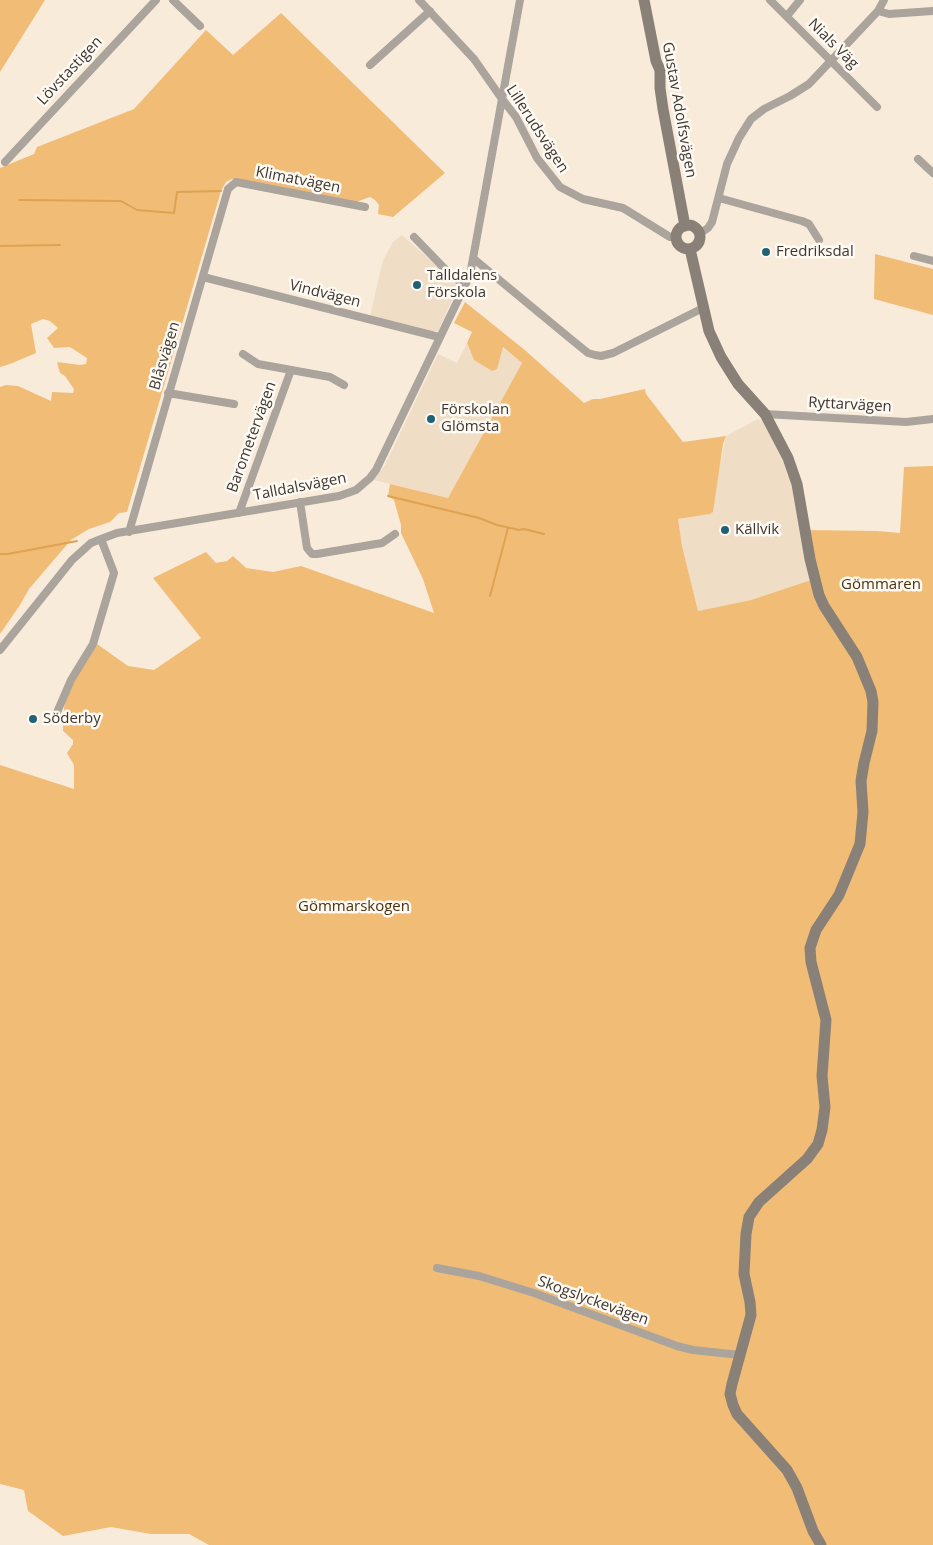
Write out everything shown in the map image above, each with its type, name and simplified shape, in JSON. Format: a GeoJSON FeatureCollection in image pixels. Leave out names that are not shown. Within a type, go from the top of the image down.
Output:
{"type":"FeatureCollection","features":[{"type":"Feature","properties":{"kind":"street","name":"Lövstastigen"},"geometry":{"type":"LineString","coordinates":[[5,162],[156,0]]}},
{"type":"Feature","properties":{"kind":"street"},"geometry":{"type":"LineString","coordinates":[[173,0],[200,26]]}},
{"type":"Feature","properties":{"kind":"street","name":"Lillerudsvägen"},"geometry":{"type":"LineString","coordinates":[[419,0],[468,51],[502,100],[516,116],[540,163],[560,187],[584,199],[623,208],[670,237],[676,237]]}},
{"type":"Feature","properties":{"kind":"street","name":"Talldalsvägen"},"geometry":{"type":"LineString","coordinates":[[0,650],[72,560],[100,539],[117,533],[350,492],[362,486],[370,478],[376,470],[470,275],[520,0]]}},
{"type":"Feature","properties":{"kind":"street","name":"Gustav Adolfsvägen"},"geometry":{"type":"LineString","coordinates":[[644,0],[656,62],[660,70],[662,108],[685,226]]}},
{"type":"Feature","properties":{"kind":"street","name":"Nials Väg"},"geometry":{"type":"LineString","coordinates":[[770,0],[877,107]]}},
{"type":"Feature","properties":{"kind":"street"},"geometry":{"type":"LineString","coordinates":[[787,16],[800,0]]}},
{"type":"Feature","properties":{"kind":"street"},"geometry":{"type":"LineString","coordinates":[[699,234],[708,228],[712,222],[730,157],[739,138],[752,119],[764,108],[802,89],[831,62],[878,11],[884,0]]}},
{"type":"Feature","properties":{"kind":"street"},"geometry":{"type":"LineString","coordinates":[[370,65],[430,11]]}},
{"type":"Feature","properties":{"kind":"street"},"geometry":{"type":"LineString","coordinates":[[878,11],[889,14],[933,11]]}},
{"type":"Feature","properties":{"kind":"street"},"geometry":{"type":"LineString","coordinates":[[918,159],[933,173]]}},
{"type":"Feature","properties":{"kind":"street","name":"Klimatvägen"},"geometry":{"type":"LineString","coordinates":[[228,189],[236,182],[365,207]]}},
{"type":"Feature","properties":{"kind":"street","name":"Blåsvägen"},"geometry":{"type":"LineString","coordinates":[[128,532],[228,189]]}},
{"type":"Feature","properties":{"kind":"street"},"geometry":{"type":"LineString","coordinates":[[719,198],[802,221],[809,224],[819,240]]}},
{"type":"Feature","properties":{"kind":"street"},"geometry":{"type":"LineString","coordinates":[[691,225],[696,228],[699,234],[696,246],[690,249],[682,248],[677,242],[678,231],[685,226],[691,225]]}},
{"type":"Feature","properties":{"kind":"street"},"geometry":{"type":"LineString","coordinates":[[414,237],[446,270],[465,286]]}},
{"type":"Feature","properties":{"kind":"street"},"geometry":{"type":"LineString","coordinates":[[690,249],[702,308],[709,331],[725,364],[738,384],[766,414],[788,458],[797,484],[810,559],[819,595],[860,664],[871,691],[874,712],[872,731],[861,781],[863,812],[860,844],[839,895],[816,930],[810,948],[811,962],[826,1020],[822,1076],[825,1108],[822,1130],[818,1144],[808,1159],[759,1202],[749,1217],[746,1234],[744,1274],[751,1315],[731,1389],[733,1405],[742,1420],[787,1470],[813,1531],[821,1545]]}},
{"type":"Feature","properties":{"kind":"street"},"geometry":{"type":"LineString","coordinates":[[914,256],[933,261]]}},
{"type":"Feature","properties":{"kind":"street"},"geometry":{"type":"LineString","coordinates":[[474,259],[588,353],[595,355],[601,356],[613,353],[702,308]]}},
{"type":"Feature","properties":{"kind":"street","name":"Vindvägen"},"geometry":{"type":"LineString","coordinates":[[203,277],[439,337]]}},
{"type":"Feature","properties":{"kind":"street","name":"Barometervägen"},"geometry":{"type":"LineString","coordinates":[[243,354],[258,364],[330,377],[344,385]]}},
{"type":"Feature","properties":{"kind":"street","name":"Barometervägen"},"geometry":{"type":"LineString","coordinates":[[239,513],[291,370]]}},
{"type":"Feature","properties":{"kind":"street"},"geometry":{"type":"LineString","coordinates":[[168,393],[234,404]]}},
{"type":"Feature","properties":{"kind":"street","name":"Ryttarvägen"},"geometry":{"type":"LineString","coordinates":[[766,414],[906,422],[933,419]]}},
{"type":"Feature","properties":{"kind":"street"},"geometry":{"type":"LineString","coordinates":[[300,502],[306,548],[312,554],[382,543],[395,534]]}},
{"type":"Feature","properties":{"kind":"street"},"geometry":{"type":"LineString","coordinates":[[55,718],[70,680],[93,644],[114,573],[100,539]]}},
{"type":"Feature","properties":{"kind":"street","name":"Skogslyckevägen"},"geometry":{"type":"LineString","coordinates":[[437,1268],[479,1276],[677,1346],[693,1350],[740,1355]]}},
{"type":"Feature","properties":{"kind":"shaded area","name":"Talldalens Förskola"},"geometry":{"type":"Polygon","coordinates":[[[402,235],[455,282],[458,287],[438,331],[429,331],[370,316],[383,260],[393,242],[402,235]]]}},
{"type":"Feature","properties":{"kind":"shaded area"},"geometry":{"type":"Polygon","coordinates":[[[467,343],[470,352],[501,356],[502,347],[522,363],[448,498],[374,480],[385,465],[438,354],[457,363],[467,343]]]}},
{"type":"Feature","properties":{"kind":"shaded area"},"geometry":{"type":"Polygon","coordinates":[[[758,419],[763,422],[785,462],[794,485],[814,579],[751,600],[698,611],[682,546],[678,519],[710,514],[726,436],[758,419]]]}},
{"type":"Feature","properties":{"kind":"green space"},"geometry":{"type":"Polygon","coordinates":[[[0,0],[45,0],[0,72],[0,0]]]}},
{"type":"Feature","properties":{"kind":"green space"},"geometry":{"type":"Polygon","coordinates":[[[281,13],[445,173],[393,217],[378,214],[379,205],[370,197],[356,202],[232,179],[226,182],[221,191],[127,512],[119,513],[110,522],[89,529],[71,540],[29,589],[0,634],[0,387],[6,385],[18,386],[51,401],[52,392],[73,393],[74,389],[65,376],[60,373],[57,362],[80,365],[86,364],[87,358],[70,347],[54,348],[47,338],[58,328],[50,321],[43,319],[31,324],[36,353],[0,367],[0,168],[34,154],[37,147],[134,109],[206,30],[233,55],[281,13]]]}},
{"type":"Feature","properties":{"kind":"green space"},"geometry":{"type":"Polygon","coordinates":[[[875,254],[933,269],[933,315],[874,299],[875,254]]]}},
{"type":"Feature","properties":{"kind":"green space","name":"Gömmarskogen"},"geometry":{"type":"Polygon","coordinates":[[[465,302],[526,351],[584,403],[593,399],[645,389],[646,394],[683,442],[726,436],[723,444],[713,512],[678,519],[682,546],[698,611],[751,600],[814,579],[805,530],[900,533],[904,467],[933,466],[933,1545],[209,1545],[189,1534],[151,1534],[111,1527],[63,1536],[28,1511],[24,1490],[0,1484],[0,765],[74,789],[74,765],[67,753],[73,744],[73,740],[63,731],[63,724],[66,718],[64,708],[67,692],[97,644],[128,666],[154,670],[201,638],[153,578],[206,552],[216,563],[227,561],[233,556],[246,568],[273,572],[301,566],[434,613],[423,579],[401,533],[401,525],[394,500],[388,496],[390,484],[448,498],[522,363],[503,347],[497,369],[492,371],[474,360],[467,343],[472,332],[454,323],[465,302]]]}},
{"type":"Feature","properties":{"kind":"waterway"},"geometry":{"type":"LineString","coordinates":[[19,200],[121,201],[137,210],[174,213],[177,192],[221,191]]}},
{"type":"Feature","properties":{"kind":"waterway"},"geometry":{"type":"LineString","coordinates":[[0,246],[60,245]]}},
{"type":"Feature","properties":{"kind":"waterway"},"geometry":{"type":"LineString","coordinates":[[388,496],[479,518],[497,525],[544,534]]}},
{"type":"Feature","properties":{"kind":"waterway"},"geometry":{"type":"LineString","coordinates":[[490,596],[508,528]]}},
{"type":"Feature","properties":{"kind":"waterway"},"geometry":{"type":"LineString","coordinates":[[0,554],[77,541]]}},
{"type":"Feature","properties":{"kind":"place","name":"Fredriksdal"},"geometry":{"type":"Point","coordinates":[766,252]}},
{"type":"Feature","properties":{"kind":"place","name":"Talldalens Förskola"},"geometry":{"type":"Point","coordinates":[417,285]}},
{"type":"Feature","properties":{"kind":"place","name":"Förskolan Glömsta"},"geometry":{"type":"Point","coordinates":[431,419]}},
{"type":"Feature","properties":{"kind":"place","name":"Källvik"},"geometry":{"type":"Point","coordinates":[725,530]}},
{"type":"Feature","properties":{"kind":"place","name":"Söderby"},"geometry":{"type":"Point","coordinates":[33,719]}},
{"type":"Feature","properties":{"kind":"park label","name":"Gömmaren"},"geometry":{"type":"Point","coordinates":[881,585]}}]}
